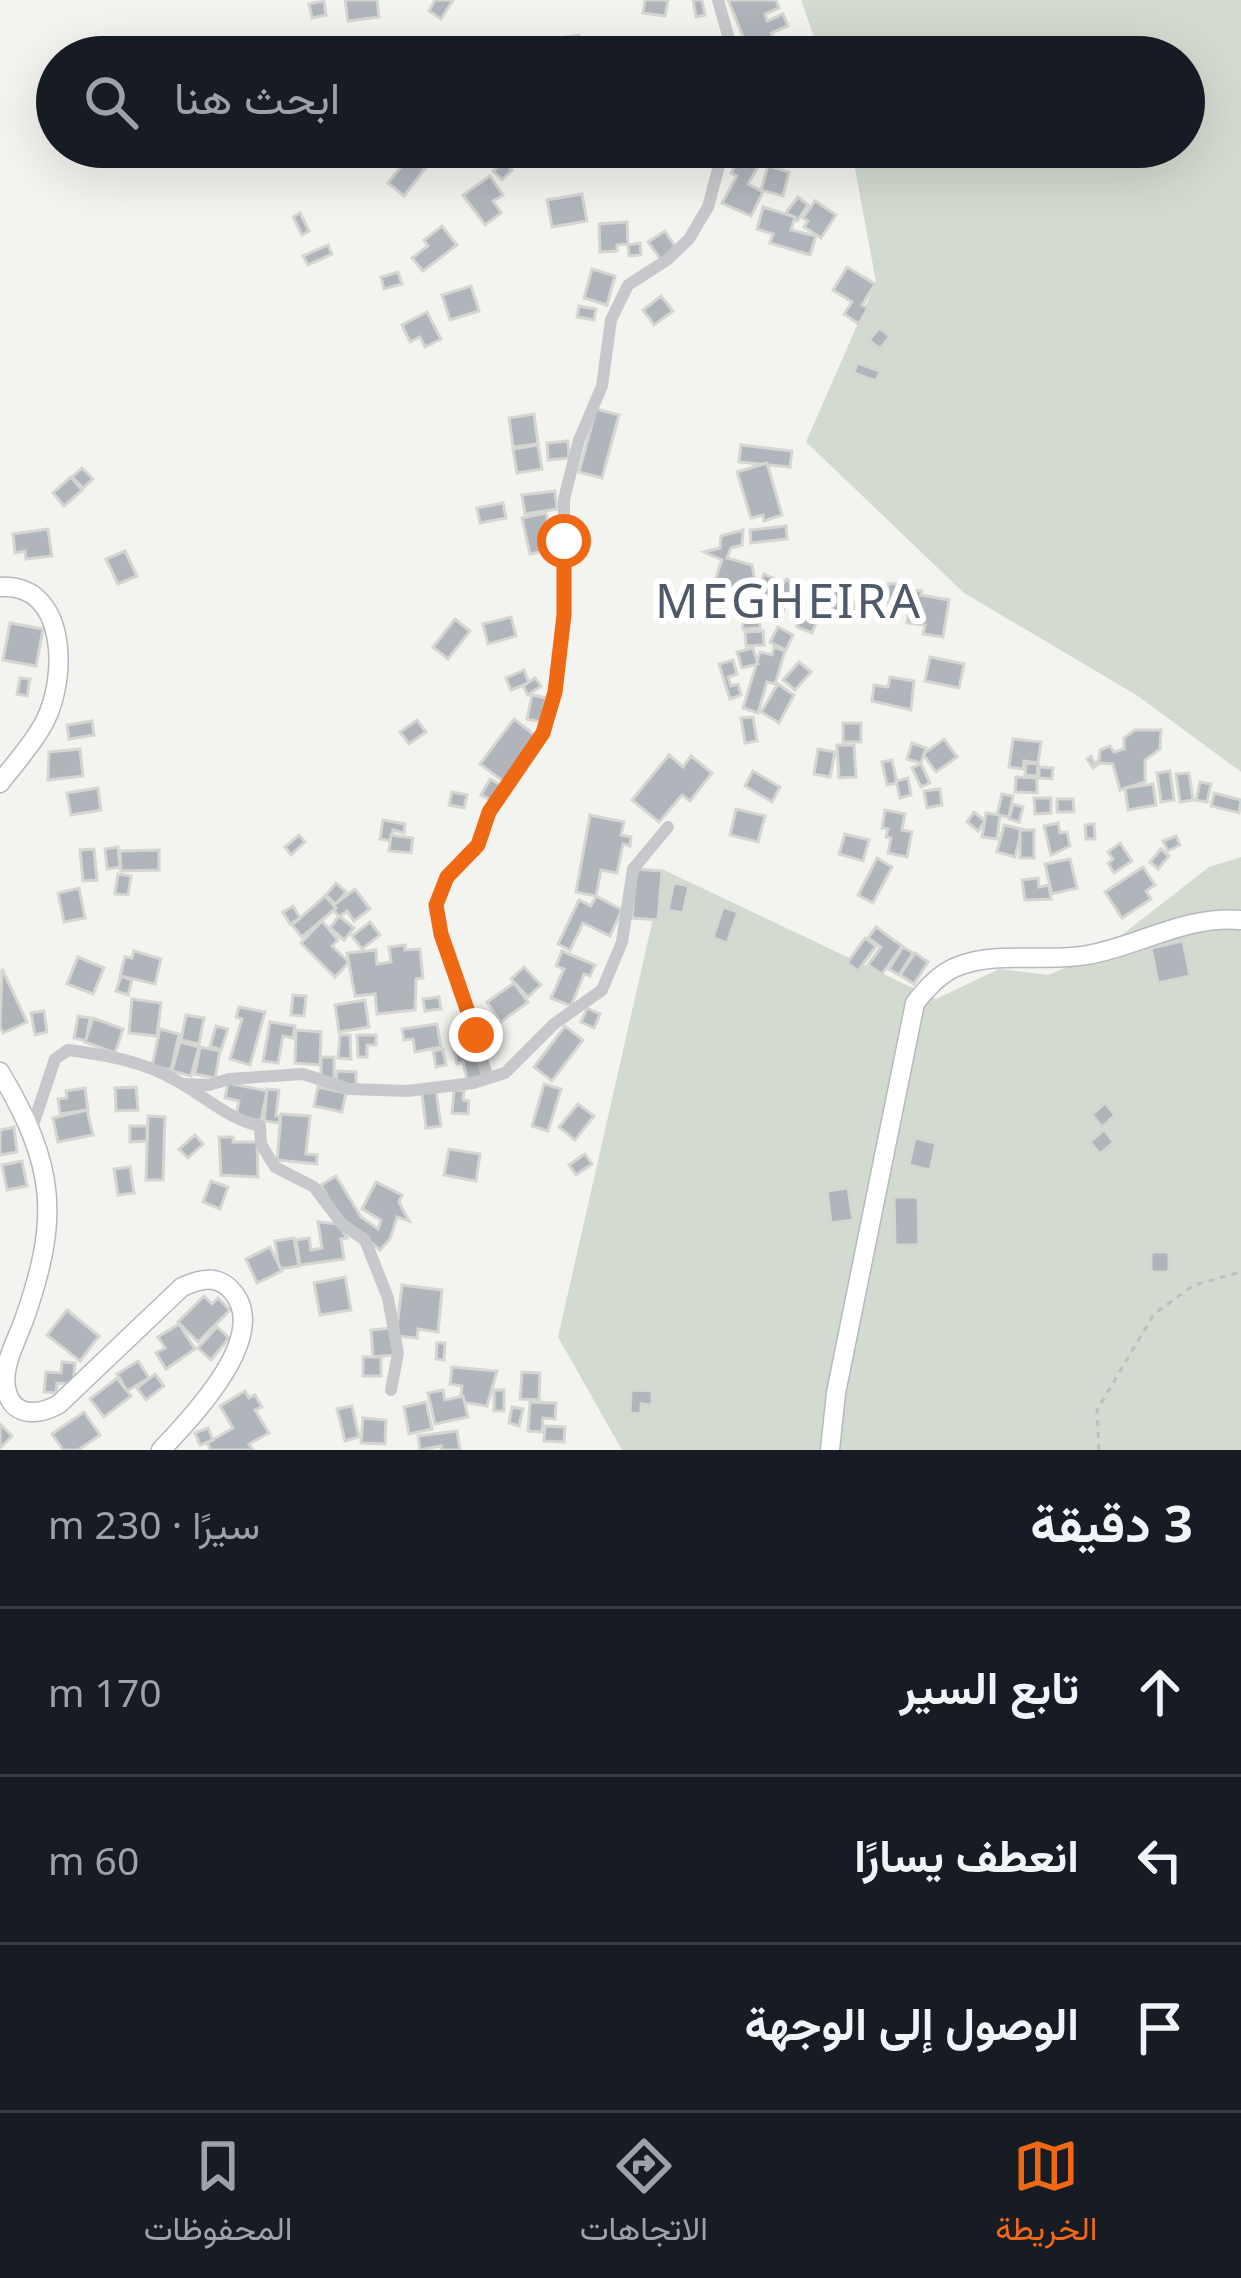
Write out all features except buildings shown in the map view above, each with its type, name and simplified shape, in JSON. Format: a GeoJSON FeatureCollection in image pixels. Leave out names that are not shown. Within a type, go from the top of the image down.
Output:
{"type":"FeatureCollection","features":[{"type":"Feature","properties":{"kind":"main road"},"geometry":{"type":"LineString","coordinates":[[0,586],[17,586],[36,594],[48,610],[59,670],[44,724],[0,783]]}},
{"type":"Feature","properties":{"kind":"main road"},"geometry":{"type":"LineString","coordinates":[[830,1450],[836,1393],[907,1027],[928,985],[953,968],[986,958],[1087,956],[1183,925],[1218,918],[1241,920]]}},
{"type":"Feature","properties":{"kind":"main road"},"geometry":{"type":"LineString","coordinates":[[3,1084],[32,1131],[44,1167],[48,1240],[44,1265],[4,1376],[15,1406],[30,1414],[44,1413],[59,1404],[182,1287],[201,1278],[217,1280],[237,1299],[242,1325],[232,1359],[198,1410],[161,1450]]}},
{"type":"Feature","properties":{"kind":"street"},"geometry":{"type":"LineString","coordinates":[[718,0],[728,36]]}},
{"type":"Feature","properties":{"kind":"street"},"geometry":{"type":"LineString","coordinates":[[488,1078],[436,905],[447,877],[478,845],[489,812],[543,733],[555,692],[564,615],[565,499],[578,440],[602,386],[611,320],[628,284],[667,260],[689,239],[708,206],[718,168]]}},
{"type":"Feature","properties":{"kind":"street"},"geometry":{"type":"LineString","coordinates":[[183,1084],[303,1074],[349,1089],[407,1091],[473,1083],[505,1073],[554,1024],[602,990],[622,942],[633,868],[668,827]]}},
{"type":"Feature","properties":{"kind":"street"},"geometry":{"type":"LineString","coordinates":[[32,1131],[56,1059],[68,1050],[134,1061],[183,1084],[236,1120],[260,1126],[261,1144],[275,1166],[314,1186],[342,1224],[365,1240],[388,1298],[398,1353],[391,1390]]}},
{"type":"Feature","properties":{"kind":"path"},"geometry":{"type":"LineString","coordinates":[[1099,1450],[1097,1410],[1154,1314],[1194,1286],[1241,1272]]}},
{"type":"Feature","properties":{"kind":"shaded area"},"geometry":{"type":"Polygon","coordinates":[[[801,0],[1241,0],[1241,772],[1138,696],[964,593],[806,442],[876,282],[855,168],[1205,168],[1205,36],[814,36],[801,0]]]}},
{"type":"Feature","properties":{"kind":"shaded area"},"geometry":{"type":"Polygon","coordinates":[[[1241,857],[1241,1450],[622,1450],[558,1337],[664,870],[936,999],[999,969],[1048,975],[1096,955],[1209,867],[1241,857]]]}},
{"type":"Feature","properties":{"kind":"district","name":"MEGHEIRA"},"geometry":{"type":"Point","coordinates":[789,601]}},
{"type":"Feature","properties":{"kind":"route"},"geometry":{"type":"LineString","coordinates":[[476,1035],[441,934],[436,905],[447,877],[478,845],[489,812],[543,733],[555,692],[564,615],[564,541]]}}]}
